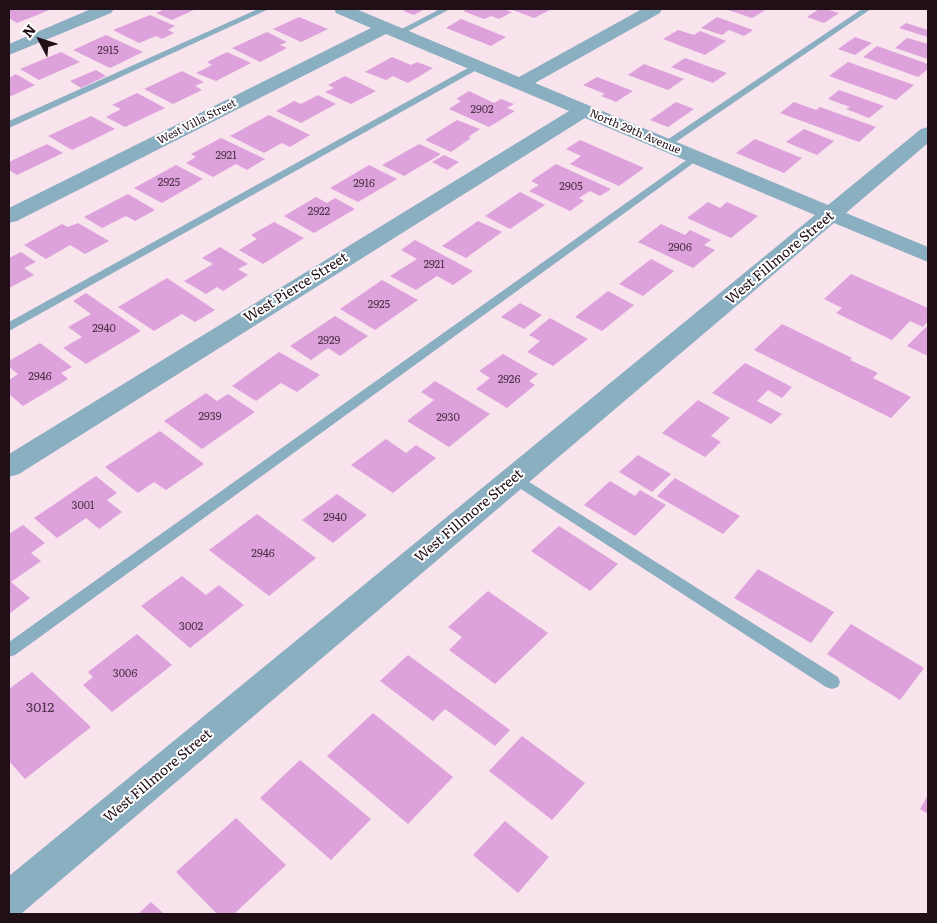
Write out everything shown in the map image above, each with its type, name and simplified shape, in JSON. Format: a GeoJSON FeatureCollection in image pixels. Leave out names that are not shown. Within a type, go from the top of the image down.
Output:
{"type":"FeatureCollection","features":[{"type":"Feature","properties":{"kind":"street"},"geometry":{"type":"LineString","coordinates":[[9,50],[105,9]]}},
{"type":"Feature","properties":{"kind":"street","name":"North 29th Avenue"},"geometry":{"type":"LineString","coordinates":[[342,9],[586,110],[928,256]]}},
{"type":"Feature","properties":{"kind":"street"},"geometry":{"type":"LineString","coordinates":[[520,84],[654,9]]}},
{"type":"Feature","properties":{"kind":"street","name":"West Villa Street"},"geometry":{"type":"LineString","coordinates":[[9,216],[392,30]]}},
{"type":"Feature","properties":{"kind":"street","name":"West Pierce Street"},"geometry":{"type":"LineString","coordinates":[[9,467],[586,110]]}},
{"type":"Feature","properties":{"kind":"street","name":"West Fillmore Street"},"geometry":{"type":"LineString","coordinates":[[9,900],[928,133]]}},
{"type":"Feature","properties":{"kind":"lane"},"geometry":{"type":"LineString","coordinates":[[9,125],[265,9]]}},
{"type":"Feature","properties":{"kind":"lane"},"geometry":{"type":"LineString","coordinates":[[392,30],[446,9]]}},
{"type":"Feature","properties":{"kind":"lane"},"geometry":{"type":"LineString","coordinates":[[666,144],[868,9]]}},
{"type":"Feature","properties":{"kind":"lane"},"geometry":{"type":"LineString","coordinates":[[9,327],[477,66]]}},
{"type":"Feature","properties":{"kind":"lane"},"geometry":{"type":"LineString","coordinates":[[9,650],[695,157]]}},
{"type":"Feature","properties":{"kind":"lane"},"geometry":{"type":"LineString","coordinates":[[515,478],[832,682]]}},
{"type":"Feature","properties":{"kind":"building"},"geometry":{"type":"Polygon","coordinates":[[[9,9],[52,9],[17,23],[9,18],[9,9]]]}},
{"type":"Feature","properties":{"kind":"building"},"geometry":{"type":"Polygon","coordinates":[[[165,9],[196,9],[172,20],[156,13],[165,9]]]}},
{"type":"Feature","properties":{"kind":"building"},"geometry":{"type":"Polygon","coordinates":[[[407,9],[425,9],[414,15],[403,11],[407,9]]]}},
{"type":"Feature","properties":{"kind":"building"},"geometry":{"type":"Polygon","coordinates":[[[467,9],[503,9],[512,12],[499,19],[491,16],[484,19],[463,11],[467,9]]]}},
{"type":"Feature","properties":{"kind":"building"},"geometry":{"type":"Polygon","coordinates":[[[510,9],[552,9],[534,18],[510,9]]]}},
{"type":"Feature","properties":{"kind":"building"},"geometry":{"type":"Polygon","coordinates":[[[725,9],[767,9],[752,18],[725,9]]]}},
{"type":"Feature","properties":{"kind":"building"},"geometry":{"type":"Polygon","coordinates":[[[819,9],[839,13],[824,23],[807,17],[819,9]]]}},
{"type":"Feature","properties":{"kind":"building"},"geometry":{"type":"Polygon","coordinates":[[[150,15],[175,26],[168,30],[174,33],[162,39],[156,36],[139,43],[113,30],[150,15]]]}},
{"type":"Feature","properties":{"kind":"building"},"geometry":{"type":"Polygon","coordinates":[[[299,17],[328,29],[301,42],[273,29],[299,17]]]}},
{"type":"Feature","properties":{"kind":"building"},"geometry":{"type":"Polygon","coordinates":[[[717,17],[753,30],[744,36],[729,30],[722,35],[701,28],[717,17]]]}},
{"type":"Feature","properties":{"kind":"building"},"geometry":{"type":"Polygon","coordinates":[[[461,19],[506,37],[491,46],[446,28],[461,19]]]}},
{"type":"Feature","properties":{"kind":"building"},"geometry":{"type":"Polygon","coordinates":[[[906,23],[928,30],[928,37],[899,28],[906,23]]]}},
{"type":"Feature","properties":{"kind":"building"},"geometry":{"type":"Polygon","coordinates":[[[678,30],[694,35],[700,31],[726,41],[705,55],[663,39],[678,30]]]}},
{"type":"Feature","properties":{"kind":"building"},"geometry":{"type":"Polygon","coordinates":[[[267,32],[287,42],[280,45],[287,48],[260,62],[232,48],[267,32]]]}},
{"type":"Feature","properties":{"kind":"building"},"geometry":{"type":"Polygon","coordinates":[[[106,35],[143,52],[110,68],[73,50],[106,35]]]}},
{"type":"Feature","properties":{"kind":"building"},"geometry":{"type":"Polygon","coordinates":[[[855,37],[872,43],[855,55],[838,49],[855,37]]]}},
{"type":"Feature","properties":{"kind":"building"},"geometry":{"type":"Polygon","coordinates":[[[907,38],[928,44],[928,59],[895,48],[907,38]]]}},
{"type":"Feature","properties":{"kind":"building"},"geometry":{"type":"Polygon","coordinates":[[[877,46],[928,64],[928,69],[918,77],[863,57],[877,46]]]}},
{"type":"Feature","properties":{"kind":"building"},"geometry":{"type":"Polygon","coordinates":[[[61,52],[80,62],[39,80],[20,69],[61,52]]]}},
{"type":"Feature","properties":{"kind":"building"},"geometry":{"type":"Polygon","coordinates":[[[227,52],[251,63],[216,81],[196,73],[212,65],[207,62],[227,52]]]}},
{"type":"Feature","properties":{"kind":"building"},"geometry":{"type":"Polygon","coordinates":[[[392,57],[411,65],[417,62],[433,68],[408,83],[393,76],[386,80],[365,72],[392,57]]]}},
{"type":"Feature","properties":{"kind":"building"},"geometry":{"type":"Polygon","coordinates":[[[685,58],[727,73],[713,83],[671,67],[685,58]]]}},
{"type":"Feature","properties":{"kind":"building"},"geometry":{"type":"Polygon","coordinates":[[[848,62],[914,85],[896,100],[829,76],[848,62]]]}},
{"type":"Feature","properties":{"kind":"building"},"geometry":{"type":"Polygon","coordinates":[[[644,64],[684,79],[668,90],[628,75],[644,64]]]}},
{"type":"Feature","properties":{"kind":"building"},"geometry":{"type":"Polygon","coordinates":[[[96,70],[106,76],[81,88],[70,81],[96,70]]]}},
{"type":"Feature","properties":{"kind":"building"},"geometry":{"type":"Polygon","coordinates":[[[182,71],[204,82],[195,86],[202,90],[173,104],[144,89],[182,71]]]}},
{"type":"Feature","properties":{"kind":"building"},"geometry":{"type":"Polygon","coordinates":[[[16,74],[35,85],[9,97],[9,78],[16,74]]]}},
{"type":"Feature","properties":{"kind":"building"},"geometry":{"type":"Polygon","coordinates":[[[345,76],[376,91],[351,104],[325,92],[334,88],[328,85],[345,76]]]}},
{"type":"Feature","properties":{"kind":"building"},"geometry":{"type":"Polygon","coordinates":[[[597,77],[633,91],[616,102],[601,96],[605,94],[583,85],[597,77]]]}},
{"type":"Feature","properties":{"kind":"building"},"geometry":{"type":"Polygon","coordinates":[[[839,90],[884,106],[869,118],[846,109],[850,107],[828,99],[839,90]]]}},
{"type":"Feature","properties":{"kind":"building"},"geometry":{"type":"Polygon","coordinates":[[[469,91],[494,103],[501,99],[514,104],[507,108],[515,111],[489,127],[449,109],[461,101],[456,99],[469,91]]]}},
{"type":"Feature","properties":{"kind":"building"},"geometry":{"type":"Polygon","coordinates":[[[137,93],[165,108],[125,127],[106,117],[121,109],[112,105],[137,93]]]}},
{"type":"Feature","properties":{"kind":"building"},"geometry":{"type":"Polygon","coordinates":[[[318,95],[336,104],[301,123],[276,111],[294,101],[301,104],[318,95]]]}},
{"type":"Feature","properties":{"kind":"building"},"geometry":{"type":"Polygon","coordinates":[[[676,102],[694,109],[668,127],[650,120],[676,102]]]}},
{"type":"Feature","properties":{"kind":"building"},"geometry":{"type":"Polygon","coordinates":[[[794,102],[816,110],[820,107],[876,127],[859,142],[780,113],[794,102]]]}},
{"type":"Feature","properties":{"kind":"building"},"geometry":{"type":"Polygon","coordinates":[[[269,115],[310,135],[290,147],[282,143],[264,153],[230,136],[269,115]]]}},
{"type":"Feature","properties":{"kind":"building"},"geometry":{"type":"Polygon","coordinates":[[[91,116],[115,129],[72,150],[48,136],[91,116]]]}},
{"type":"Feature","properties":{"kind":"building"},"geometry":{"type":"Polygon","coordinates":[[[457,120],[480,129],[451,152],[425,140],[457,120]]]}},
{"type":"Feature","properties":{"kind":"building"},"geometry":{"type":"Polygon","coordinates":[[[804,129],[834,141],[817,155],[786,142],[804,129]]]}},
{"type":"Feature","properties":{"kind":"building"},"geometry":{"type":"Polygon","coordinates":[[[221,138],[265,159],[247,170],[236,164],[213,177],[186,163],[196,157],[191,154],[221,138]]]}},
{"type":"Feature","properties":{"kind":"building"},"geometry":{"type":"Polygon","coordinates":[[[755,139],[802,158],[784,173],[736,153],[755,139]]]}},
{"type":"Feature","properties":{"kind":"building"},"geometry":{"type":"Polygon","coordinates":[[[580,140],[644,168],[619,186],[570,164],[581,156],[566,149],[580,140]]]}},
{"type":"Feature","properties":{"kind":"building"},"geometry":{"type":"Polygon","coordinates":[[[47,144],[63,153],[17,175],[9,170],[9,162],[47,144]]]}},
{"type":"Feature","properties":{"kind":"building"},"geometry":{"type":"Polygon","coordinates":[[[419,144],[441,154],[404,176],[382,165],[419,144]]]}},
{"type":"Feature","properties":{"kind":"building"},"geometry":{"type":"Polygon","coordinates":[[[444,155],[459,162],[447,170],[432,162],[444,155]]]}},
{"type":"Feature","properties":{"kind":"building"},"geometry":{"type":"Polygon","coordinates":[[[556,164],[611,189],[600,196],[590,191],[579,198],[584,201],[570,211],[529,191],[539,185],[531,181],[556,164]]]}},
{"type":"Feature","properties":{"kind":"building"},"geometry":{"type":"Polygon","coordinates":[[[176,165],[203,179],[162,203],[134,188],[176,165]]]}},
{"type":"Feature","properties":{"kind":"building"},"geometry":{"type":"Polygon","coordinates":[[[369,165],[397,179],[358,202],[330,188],[369,165]]]}},
{"type":"Feature","properties":{"kind":"building"},"geometry":{"type":"Polygon","coordinates":[[[520,192],[545,205],[510,229],[485,216],[520,192]]]}},
{"type":"Feature","properties":{"kind":"building"},"geometry":{"type":"Polygon","coordinates":[[[128,194],[155,210],[135,221],[126,216],[102,228],[84,217],[128,194]]]}},
{"type":"Feature","properties":{"kind":"building"},"geometry":{"type":"Polygon","coordinates":[[[316,197],[327,203],[335,198],[355,209],[314,233],[284,216],[316,197]]]}},
{"type":"Feature","properties":{"kind":"building"},"geometry":{"type":"Polygon","coordinates":[[[708,202],[720,208],[727,202],[758,216],[731,238],[687,218],[708,202]]]}},
{"type":"Feature","properties":{"kind":"building"},"geometry":{"type":"Polygon","coordinates":[[[478,221],[502,232],[466,258],[442,246],[478,221]]]}},
{"type":"Feature","properties":{"kind":"building"},"geometry":{"type":"Polygon","coordinates":[[[274,222],[304,238],[263,264],[239,250],[257,239],[251,235],[274,222]]]}},
{"type":"Feature","properties":{"kind":"building"},"geometry":{"type":"Polygon","coordinates":[[[78,223],[109,241],[85,254],[70,245],[46,259],[24,245],[62,224],[68,227],[78,223]]]}},
{"type":"Feature","properties":{"kind":"building"},"geometry":{"type":"Polygon","coordinates":[[[661,224],[685,235],[690,230],[711,240],[704,245],[715,250],[693,268],[638,242],[661,224]]]}},
{"type":"Feature","properties":{"kind":"building"},"geometry":{"type":"Polygon","coordinates":[[[415,240],[473,271],[453,285],[437,276],[416,290],[390,276],[417,259],[401,250],[415,240]]]}},
{"type":"Feature","properties":{"kind":"building"},"geometry":{"type":"Polygon","coordinates":[[[220,247],[248,264],[238,269],[248,275],[223,291],[217,287],[206,294],[184,281],[213,264],[202,258],[220,247]]]}},
{"type":"Feature","properties":{"kind":"building"},"geometry":{"type":"Polygon","coordinates":[[[21,252],[36,262],[24,268],[34,275],[9,288],[9,258],[21,252]]]}},
{"type":"Feature","properties":{"kind":"building"},"geometry":{"type":"Polygon","coordinates":[[[651,259],[674,271],[643,296],[619,284],[651,259]]]}},
{"type":"Feature","properties":{"kind":"building"},"geometry":{"type":"Polygon","coordinates":[[[851,274],[928,308],[928,321],[923,327],[910,321],[892,340],[836,313],[842,308],[824,299],[851,274]]]}},
{"type":"Feature","properties":{"kind":"building"},"geometry":{"type":"Polygon","coordinates":[[[167,278],[215,310],[195,322],[182,314],[154,331],[118,307],[167,278]]]}},
{"type":"Feature","properties":{"kind":"building"},"geometry":{"type":"Polygon","coordinates":[[[382,280],[418,300],[375,330],[340,309],[382,280]]]}},
{"type":"Feature","properties":{"kind":"building"},"geometry":{"type":"Polygon","coordinates":[[[608,291],[634,305],[602,331],[575,317],[608,291]]]}},
{"type":"Feature","properties":{"kind":"building"},"geometry":{"type":"Polygon","coordinates":[[[86,293],[141,331],[86,364],[63,348],[82,337],[68,327],[91,314],[73,301],[86,293]]]}},
{"type":"Feature","properties":{"kind":"building"},"geometry":{"type":"Polygon","coordinates":[[[520,303],[542,315],[524,329],[501,317],[520,303]]]}},
{"type":"Feature","properties":{"kind":"building"},"geometry":{"type":"Polygon","coordinates":[[[335,316],[368,336],[340,356],[328,348],[311,360],[290,346],[335,316]]]}},
{"type":"Feature","properties":{"kind":"building"},"geometry":{"type":"Polygon","coordinates":[[[550,318],[588,339],[553,366],[527,352],[540,341],[529,335],[550,318]]]}},
{"type":"Feature","properties":{"kind":"building"},"geometry":{"type":"Polygon","coordinates":[[[782,324],[852,358],[850,360],[878,373],[873,378],[911,397],[891,418],[754,350],[782,324]]]}},
{"type":"Feature","properties":{"kind":"building"},"geometry":{"type":"Polygon","coordinates":[[[926,327],[928,328],[928,356],[907,346],[926,327]]]}},
{"type":"Feature","properties":{"kind":"building"},"geometry":{"type":"Polygon","coordinates":[[[40,343],[72,367],[61,373],[68,379],[23,406],[9,394],[9,380],[18,374],[9,367],[9,361],[40,343]]]}},
{"type":"Feature","properties":{"kind":"building"},"geometry":{"type":"Polygon","coordinates":[[[279,352],[320,375],[297,392],[281,383],[256,401],[232,386],[279,352]]]}},
{"type":"Feature","properties":{"kind":"building"},"geometry":{"type":"Polygon","coordinates":[[[503,354],[538,374],[529,381],[535,385],[507,408],[476,389],[490,378],[479,371],[503,354]]]}},
{"type":"Feature","properties":{"kind":"building"},"geometry":{"type":"Polygon","coordinates":[[[745,363],[792,387],[782,398],[768,390],[757,401],[782,414],[771,424],[712,393],[745,363]]]}},
{"type":"Feature","properties":{"kind":"building"},"geometry":{"type":"Polygon","coordinates":[[[435,381],[490,414],[449,447],[407,421],[434,400],[421,392],[435,381]]]}},
{"type":"Feature","properties":{"kind":"building"},"geometry":{"type":"Polygon","coordinates":[[[206,393],[217,401],[228,394],[255,412],[202,449],[164,421],[206,393]]]}},
{"type":"Feature","properties":{"kind":"building"},"geometry":{"type":"Polygon","coordinates":[[[698,400],[730,418],[711,436],[721,442],[705,457],[662,433],[698,400]]]}},
{"type":"Feature","properties":{"kind":"building"},"geometry":{"type":"Polygon","coordinates":[[[160,431],[204,464],[166,490],[154,482],[138,493],[105,467],[160,431]]]}},
{"type":"Feature","properties":{"kind":"building"},"geometry":{"type":"Polygon","coordinates":[[[386,439],[406,453],[416,445],[436,458],[393,493],[351,465],[386,439]]]}},
{"type":"Feature","properties":{"kind":"building"},"geometry":{"type":"Polygon","coordinates":[[[638,455],[671,474],[652,492],[619,472],[638,455]]]}},
{"type":"Feature","properties":{"kind":"building"},"geometry":{"type":"Polygon","coordinates":[[[96,476],[117,493],[107,500],[122,512],[99,529],[86,518],[57,538],[34,518],[96,476]]]}},
{"type":"Feature","properties":{"kind":"building"},"geometry":{"type":"Polygon","coordinates":[[[675,478],[740,516],[723,534],[657,496],[675,478]]]}},
{"type":"Feature","properties":{"kind":"building"},"geometry":{"type":"Polygon","coordinates":[[[610,481],[635,496],[640,490],[666,505],[635,536],[584,505],[610,481]]]}},
{"type":"Feature","properties":{"kind":"building"},"geometry":{"type":"Polygon","coordinates":[[[337,494],[367,515],[333,543],[302,520],[337,494]]]}},
{"type":"Feature","properties":{"kind":"building"},"geometry":{"type":"Polygon","coordinates":[[[257,514],[316,558],[269,596],[209,550],[257,514]]]}},
{"type":"Feature","properties":{"kind":"building"},"geometry":{"type":"Polygon","coordinates":[[[23,525],[45,543],[31,553],[41,561],[11,582],[30,598],[9,614],[9,534],[23,525]]]}},
{"type":"Feature","properties":{"kind":"building"},"geometry":{"type":"Polygon","coordinates":[[[559,526],[618,564],[590,591],[531,551],[559,526]]]}},
{"type":"Feature","properties":{"kind":"building"},"geometry":{"type":"Polygon","coordinates":[[[758,569],[834,612],[811,643],[734,598],[758,569]]]}},
{"type":"Feature","properties":{"kind":"building"},"geometry":{"type":"Polygon","coordinates":[[[182,576],[206,595],[219,585],[244,605],[190,648],[141,606],[182,576]]]}},
{"type":"Feature","properties":{"kind":"building"},"geometry":{"type":"Polygon","coordinates":[[[488,591],[548,633],[495,684],[449,650],[462,637],[448,627],[488,591]]]}},
{"type":"Feature","properties":{"kind":"building"},"geometry":{"type":"Polygon","coordinates":[[[851,624],[924,668],[900,700],[827,654],[851,624]]]}},
{"type":"Feature","properties":{"kind":"building"},"geometry":{"type":"Polygon","coordinates":[[[137,634],[172,665],[112,712],[83,685],[93,677],[88,672],[137,634]]]}},
{"type":"Feature","properties":{"kind":"building"},"geometry":{"type":"Polygon","coordinates":[[[408,655],[510,730],[495,746],[445,709],[433,721],[380,681],[408,655]]]}},
{"type":"Feature","properties":{"kind":"building"},"geometry":{"type":"Polygon","coordinates":[[[32,672],[91,727],[25,779],[9,761],[9,689],[32,672]]]}},
{"type":"Feature","properties":{"kind":"building"},"geometry":{"type":"Polygon","coordinates":[[[373,713],[453,777],[408,824],[327,756],[373,713]]]}},
{"type":"Feature","properties":{"kind":"building"},"geometry":{"type":"Polygon","coordinates":[[[522,736],[585,783],[552,820],[489,771],[522,736]]]}},
{"type":"Feature","properties":{"kind":"building"},"geometry":{"type":"Polygon","coordinates":[[[300,760],[371,819],[331,860],[260,798],[300,760]]]}},
{"type":"Feature","properties":{"kind":"building"},"geometry":{"type":"Polygon","coordinates":[[[928,795],[928,814],[920,809],[928,795]]]}},
{"type":"Feature","properties":{"kind":"building"},"geometry":{"type":"Polygon","coordinates":[[[236,818],[286,865],[234,914],[217,914],[176,872],[236,818]]]}},
{"type":"Feature","properties":{"kind":"building"},"geometry":{"type":"Polygon","coordinates":[[[505,821],[549,857],[518,893],[473,855],[505,821]]]}},
{"type":"Feature","properties":{"kind":"building"},"geometry":{"type":"Polygon","coordinates":[[[151,902],[164,914],[138,914],[151,902]]]}}]}
